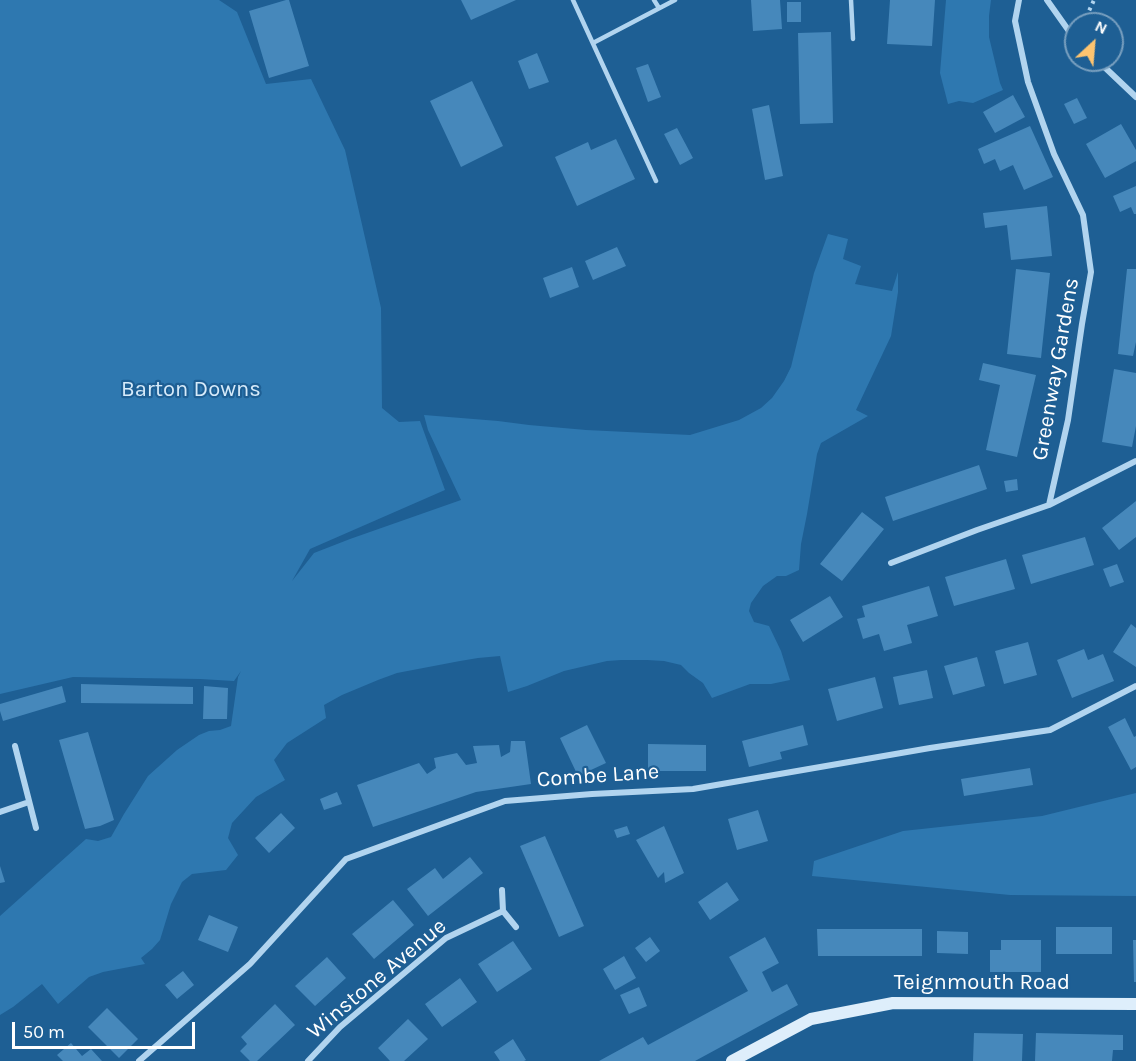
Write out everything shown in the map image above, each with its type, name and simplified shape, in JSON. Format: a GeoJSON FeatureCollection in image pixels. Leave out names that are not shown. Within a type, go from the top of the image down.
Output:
{"type":"FeatureCollection","features":[{"type":"Feature","properties":{"kind":"main road","name":"Teignmouth Road"},"geometry":{"type":"LineString","coordinates":[[732,1061],[811,1019],[893,1003],[1136,1004]]}},
{"type":"Feature","properties":{"kind":"street","name":"Greenway Gardens"},"geometry":{"type":"LineString","coordinates":[[1019,0],[1015,21],[1028,82],[1054,154],[1083,215],[1091,272],[1068,420],[1049,505]]}},
{"type":"Feature","properties":{"kind":"street"},"geometry":{"type":"LineString","coordinates":[[1047,0],[1064,23]]}},
{"type":"Feature","properties":{"kind":"street"},"geometry":{"type":"LineString","coordinates":[[1110,72],[1136,97]]}},
{"type":"Feature","properties":{"kind":"street"},"geometry":{"type":"LineString","coordinates":[[891,562],[1049,505],[1136,461]]}},
{"type":"Feature","properties":{"kind":"street","name":"Combe Lane"},"geometry":{"type":"LineString","coordinates":[[139,1061],[250,964],[346,859],[505,801],[693,789],[930,748],[1050,730],[1136,686]]}},
{"type":"Feature","properties":{"kind":"street"},"geometry":{"type":"LineString","coordinates":[[15,746],[36,828]]}},
{"type":"Feature","properties":{"kind":"street"},"geometry":{"type":"LineString","coordinates":[[0,812],[29,802]]}},
{"type":"Feature","properties":{"kind":"street"},"geometry":{"type":"LineString","coordinates":[[502,890],[503,911],[516,927]]}},
{"type":"Feature","properties":{"kind":"street","name":"Winstone Avenue"},"geometry":{"type":"LineString","coordinates":[[308,1061],[340,1027],[446,938],[503,911]]}},
{"type":"Feature","properties":{"kind":"lane"},"geometry":{"type":"LineString","coordinates":[[573,0],[656,181]]}},
{"type":"Feature","properties":{"kind":"lane"},"geometry":{"type":"LineString","coordinates":[[654,0],[659,8]]}},
{"type":"Feature","properties":{"kind":"lane"},"geometry":{"type":"LineString","coordinates":[[593,43],[675,0]]}},
{"type":"Feature","properties":{"kind":"lane"},"geometry":{"type":"LineString","coordinates":[[851,0],[853,39]]}},
{"type":"Feature","properties":{"kind":"green space","name":"Barton Downs"},"geometry":{"type":"Polygon","coordinates":[[[0,0],[219,0],[237,12],[266,84],[311,79],[345,150],[381,308],[382,408],[399,422],[420,421],[445,490],[310,549],[292,581],[314,553],[461,500],[428,430],[424,415],[586,430],[690,435],[739,420],[761,408],[772,398],[784,381],[791,367],[814,273],[828,234],[848,239],[843,259],[861,266],[855,284],[892,291],[898,272],[898,292],[891,336],[856,410],[868,416],[821,443],[801,544],[799,570],[786,576],[777,576],[763,586],[751,603],[749,611],[754,622],[769,626],[781,651],[790,680],[771,684],[750,684],[712,698],[703,683],[681,665],[664,661],[621,660],[564,671],[508,692],[500,656],[397,673],[342,695],[324,705],[326,718],[287,743],[274,760],[285,780],[256,797],[232,823],[228,838],[238,855],[226,870],[192,874],[182,882],[171,904],[160,940],[141,958],[145,964],[89,977],[58,1004],[42,984],[0,1015],[0,916],[86,839],[98,841],[111,837],[148,776],[177,750],[199,735],[231,726],[238,677],[241,671],[234,681],[73,677],[0,694],[0,0]]]}},
{"type":"Feature","properties":{"kind":"green space"},"geometry":{"type":"Polygon","coordinates":[[[946,0],[991,0],[989,37],[1003,90],[973,103],[959,101],[948,104],[940,73],[946,0]]]}},
{"type":"Feature","properties":{"kind":"green space"},"geometry":{"type":"Polygon","coordinates":[[[1136,793],[1136,896],[1010,895],[812,876],[814,861],[903,831],[1042,816],[1136,793]]]}},
{"type":"Feature","properties":{"kind":"building"},"geometry":{"type":"Polygon","coordinates":[[[289,0],[309,66],[269,78],[249,11],[289,0]]]}},
{"type":"Feature","properties":{"kind":"building"},"geometry":{"type":"Polygon","coordinates":[[[461,0],[516,0],[471,20],[461,0]]]}},
{"type":"Feature","properties":{"kind":"building"},"geometry":{"type":"Polygon","coordinates":[[[751,0],[780,0],[782,29],[753,31],[751,0]]]}},
{"type":"Feature","properties":{"kind":"building"},"geometry":{"type":"Polygon","coordinates":[[[890,0],[935,0],[932,46],[887,44],[890,0]]]}},
{"type":"Feature","properties":{"kind":"building"},"geometry":{"type":"Polygon","coordinates":[[[787,2],[801,2],[801,22],[787,22],[787,2]]]}},
{"type":"Feature","properties":{"kind":"building"},"geometry":{"type":"Polygon","coordinates":[[[831,32],[833,123],[800,124],[798,33],[831,32]]]}},
{"type":"Feature","properties":{"kind":"building"},"geometry":{"type":"Polygon","coordinates":[[[537,53],[549,82],[529,89],[518,61],[537,53]]]}},
{"type":"Feature","properties":{"kind":"building"},"geometry":{"type":"Polygon","coordinates":[[[648,64],[661,97],[648,102],[636,68],[648,64]]]}},
{"type":"Feature","properties":{"kind":"building"},"geometry":{"type":"Polygon","coordinates":[[[472,81],[503,146],[461,167],[430,101],[472,81]]]}},
{"type":"Feature","properties":{"kind":"building"},"geometry":{"type":"Polygon","coordinates":[[[1013,95],[1025,117],[995,133],[983,112],[1013,95]]]}},
{"type":"Feature","properties":{"kind":"building"},"geometry":{"type":"Polygon","coordinates":[[[1077,98],[1087,118],[1074,124],[1064,104],[1077,98]]]}},
{"type":"Feature","properties":{"kind":"building"},"geometry":{"type":"Polygon","coordinates":[[[769,105],[783,176],[765,180],[752,109],[769,105]]]}},
{"type":"Feature","properties":{"kind":"building"},"geometry":{"type":"Polygon","coordinates":[[[1121,124],[1136,150],[1136,161],[1105,178],[1086,144],[1121,124]]]}},
{"type":"Feature","properties":{"kind":"building"},"geometry":{"type":"Polygon","coordinates":[[[1030,126],[1053,177],[1024,190],[1013,165],[1000,171],[995,159],[984,164],[978,149],[1030,126]]]}},
{"type":"Feature","properties":{"kind":"building"},"geometry":{"type":"Polygon","coordinates":[[[677,128],[693,158],[680,165],[664,134],[677,128]]]}},
{"type":"Feature","properties":{"kind":"building"},"geometry":{"type":"Polygon","coordinates":[[[616,139],[635,179],[577,206],[555,157],[588,142],[591,150],[616,139]]]}},
{"type":"Feature","properties":{"kind":"building"},"geometry":{"type":"Polygon","coordinates":[[[1136,186],[1136,214],[1131,207],[1120,212],[1113,196],[1136,186]]]}},
{"type":"Feature","properties":{"kind":"building"},"geometry":{"type":"Polygon","coordinates":[[[1047,206],[1052,256],[1011,260],[1007,225],[985,228],[983,213],[1047,206]]]}},
{"type":"Feature","properties":{"kind":"building"},"geometry":{"type":"Polygon","coordinates":[[[617,247],[626,266],[593,280],[585,261],[617,247]]]}},
{"type":"Feature","properties":{"kind":"building"},"geometry":{"type":"Polygon","coordinates":[[[572,267],[579,287],[550,298],[543,278],[572,267]]]}},
{"type":"Feature","properties":{"kind":"building"},"geometry":{"type":"Polygon","coordinates":[[[1016,269],[1050,273],[1041,358],[1007,354],[1016,269]]]}},
{"type":"Feature","properties":{"kind":"building"},"geometry":{"type":"Polygon","coordinates":[[[1127,269],[1136,269],[1136,342],[1133,356],[1118,354],[1127,269]]]}},
{"type":"Feature","properties":{"kind":"building"},"geometry":{"type":"Polygon","coordinates":[[[983,363],[1036,375],[1017,457],[986,450],[1000,385],[979,380],[983,363]]]}},
{"type":"Feature","properties":{"kind":"building"},"geometry":{"type":"Polygon","coordinates":[[[1114,369],[1136,373],[1136,426],[1132,447],[1102,442],[1114,369]]]}},
{"type":"Feature","properties":{"kind":"building"},"geometry":{"type":"Polygon","coordinates":[[[979,465],[987,489],[893,521],[885,497],[979,465]]]}},
{"type":"Feature","properties":{"kind":"building"},"geometry":{"type":"Polygon","coordinates":[[[1017,479],[1018,490],[1006,492],[1004,481],[1017,479]]]}},
{"type":"Feature","properties":{"kind":"building"},"geometry":{"type":"Polygon","coordinates":[[[1136,501],[1136,537],[1119,550],[1102,528],[1136,501]]]}},
{"type":"Feature","properties":{"kind":"building"},"geometry":{"type":"Polygon","coordinates":[[[862,512],[884,529],[842,581],[820,564],[862,512]]]}},
{"type":"Feature","properties":{"kind":"building"},"geometry":{"type":"Polygon","coordinates":[[[1085,537],[1094,565],[1031,584],[1022,555],[1085,537]]]}},
{"type":"Feature","properties":{"kind":"building"},"geometry":{"type":"Polygon","coordinates":[[[1006,559],[1015,589],[954,606],[945,577],[1006,559]]]}},
{"type":"Feature","properties":{"kind":"building"},"geometry":{"type":"Polygon","coordinates":[[[1117,564],[1124,582],[1110,587],[1103,569],[1117,564]]]}},
{"type":"Feature","properties":{"kind":"building"},"geometry":{"type":"Polygon","coordinates":[[[929,586],[938,616],[907,625],[912,643],[884,651],[879,634],[863,639],[857,619],[865,617],[862,606],[929,586]]]}},
{"type":"Feature","properties":{"kind":"building"},"geometry":{"type":"Polygon","coordinates":[[[830,596],[843,617],[803,642],[790,620],[830,596]]]}},
{"type":"Feature","properties":{"kind":"building"},"geometry":{"type":"Polygon","coordinates":[[[1131,624],[1136,628],[1136,667],[1113,652],[1131,624]]]}},
{"type":"Feature","properties":{"kind":"building"},"geometry":{"type":"Polygon","coordinates":[[[1028,642],[1037,675],[1004,684],[995,651],[1028,642]]]}},
{"type":"Feature","properties":{"kind":"building"},"geometry":{"type":"Polygon","coordinates":[[[1084,649],[1088,660],[1103,654],[1114,681],[1072,698],[1057,660],[1084,649]]]}},
{"type":"Feature","properties":{"kind":"building"},"geometry":{"type":"Polygon","coordinates":[[[977,657],[985,686],[953,695],[944,666],[977,657]]]}},
{"type":"Feature","properties":{"kind":"building"},"geometry":{"type":"Polygon","coordinates":[[[927,670],[933,698],[899,705],[893,677],[927,670]]]}},
{"type":"Feature","properties":{"kind":"building"},"geometry":{"type":"Polygon","coordinates":[[[875,677],[883,708],[837,721],[828,689],[875,677]]]}},
{"type":"Feature","properties":{"kind":"building"},"geometry":{"type":"Polygon","coordinates":[[[81,684],[193,687],[193,704],[81,703],[81,684]]]}},
{"type":"Feature","properties":{"kind":"building"},"geometry":{"type":"Polygon","coordinates":[[[62,686],[66,702],[3,721],[0,704],[62,686]]]}},
{"type":"Feature","properties":{"kind":"building"},"geometry":{"type":"Polygon","coordinates":[[[204,686],[228,688],[227,719],[203,719],[204,686]]]}},
{"type":"Feature","properties":{"kind":"building"},"geometry":{"type":"Polygon","coordinates":[[[1125,718],[1134,737],[1136,736],[1136,767],[1131,770],[1108,727],[1125,718]]]}},
{"type":"Feature","properties":{"kind":"building"},"geometry":{"type":"Polygon","coordinates":[[[587,725],[606,763],[578,776],[560,738],[587,725]]]}},
{"type":"Feature","properties":{"kind":"building"},"geometry":{"type":"Polygon","coordinates":[[[803,725],[808,745],[780,752],[782,759],[749,767],[742,741],[803,725]]]}},
{"type":"Feature","properties":{"kind":"building"},"geometry":{"type":"Polygon","coordinates":[[[88,732],[114,820],[85,829],[59,740],[88,732]]]}},
{"type":"Feature","properties":{"kind":"building"},"geometry":{"type":"Polygon","coordinates":[[[511,741],[525,741],[531,784],[476,792],[373,827],[357,785],[419,763],[427,774],[436,768],[434,758],[457,753],[466,765],[477,763],[473,746],[499,745],[501,757],[510,752],[511,741]]]}},
{"type":"Feature","properties":{"kind":"building"},"geometry":{"type":"Polygon","coordinates":[[[648,744],[706,745],[706,771],[648,771],[648,744]]]}},
{"type":"Feature","properties":{"kind":"building"},"geometry":{"type":"Polygon","coordinates":[[[1030,768],[1033,785],[964,796],[961,779],[1030,768]]]}},
{"type":"Feature","properties":{"kind":"building"},"geometry":{"type":"Polygon","coordinates":[[[337,792],[342,804],[324,810],[320,799],[337,792]]]}},
{"type":"Feature","properties":{"kind":"building"},"geometry":{"type":"Polygon","coordinates":[[[758,810],[768,841],[737,850],[728,819],[758,810]]]}},
{"type":"Feature","properties":{"kind":"building"},"geometry":{"type":"Polygon","coordinates":[[[281,813],[295,828],[269,853],[255,838],[281,813]]]}},
{"type":"Feature","properties":{"kind":"building"},"geometry":{"type":"Polygon","coordinates":[[[627,826],[630,834],[617,838],[614,830],[627,826]]]}},
{"type":"Feature","properties":{"kind":"building"},"geometry":{"type":"Polygon","coordinates":[[[664,826],[684,873],[665,883],[664,872],[658,878],[636,840],[664,826]]]}},
{"type":"Feature","properties":{"kind":"building"},"geometry":{"type":"Polygon","coordinates":[[[545,836],[584,926],[559,937],[520,846],[545,836]]]}},
{"type":"Feature","properties":{"kind":"building"},"geometry":{"type":"Polygon","coordinates":[[[470,857],[483,873],[428,916],[407,889],[435,868],[443,879],[470,857]]]}},
{"type":"Feature","properties":{"kind":"building"},"geometry":{"type":"Polygon","coordinates":[[[0,866],[5,882],[0,883],[0,866]]]}},
{"type":"Feature","properties":{"kind":"building"},"geometry":{"type":"Polygon","coordinates":[[[727,882],[739,900],[710,920],[698,902],[727,882]]]}},
{"type":"Feature","properties":{"kind":"building"},"geometry":{"type":"Polygon","coordinates":[[[393,900],[414,925],[374,959],[352,934],[393,900]]]}},
{"type":"Feature","properties":{"kind":"building"},"geometry":{"type":"Polygon","coordinates":[[[209,915],[238,927],[228,952],[198,940],[209,915]]]}},
{"type":"Feature","properties":{"kind":"building"},"geometry":{"type":"Polygon","coordinates":[[[1056,927],[1112,927],[1112,954],[1056,954],[1056,927]]]}},
{"type":"Feature","properties":{"kind":"building"},"geometry":{"type":"Polygon","coordinates":[[[817,929],[922,929],[922,956],[818,956],[817,929]]]}},
{"type":"Feature","properties":{"kind":"building"},"geometry":{"type":"Polygon","coordinates":[[[937,931],[968,932],[968,954],[937,953],[937,931]]]}},
{"type":"Feature","properties":{"kind":"building"},"geometry":{"type":"Polygon","coordinates":[[[650,937],[660,951],[646,962],[635,948],[650,937]]]}},
{"type":"Feature","properties":{"kind":"building"},"geometry":{"type":"Polygon","coordinates":[[[765,937],[779,963],[762,972],[772,992],[787,984],[798,1005],[695,1061],[599,1061],[643,1037],[648,1045],[748,991],[729,957],[765,937]]]}},
{"type":"Feature","properties":{"kind":"building"},"geometry":{"type":"Polygon","coordinates":[[[1001,940],[1041,940],[1041,972],[990,972],[990,950],[1001,950],[1001,940]]]}},
{"type":"Feature","properties":{"kind":"building"},"geometry":{"type":"Polygon","coordinates":[[[1133,940],[1136,940],[1136,982],[1134,982],[1133,940]]]}},
{"type":"Feature","properties":{"kind":"building"},"geometry":{"type":"Polygon","coordinates":[[[513,941],[532,969],[497,992],[478,964],[513,941]]]}},
{"type":"Feature","properties":{"kind":"building"},"geometry":{"type":"Polygon","coordinates":[[[624,956],[636,978],[615,990],[603,969],[624,956]]]}},
{"type":"Feature","properties":{"kind":"building"},"geometry":{"type":"Polygon","coordinates":[[[327,957],[346,978],[315,1006],[295,986],[327,957]]]}},
{"type":"Feature","properties":{"kind":"building"},"geometry":{"type":"Polygon","coordinates":[[[183,971],[194,985],[177,999],[165,985],[183,971]]]}},
{"type":"Feature","properties":{"kind":"building"},"geometry":{"type":"Polygon","coordinates":[[[460,978],[477,1002],[442,1027],[425,1004],[460,978]]]}},
{"type":"Feature","properties":{"kind":"building"},"geometry":{"type":"Polygon","coordinates":[[[639,987],[647,1006],[629,1014],[620,995],[639,987]]]}},
{"type":"Feature","properties":{"kind":"building"},"geometry":{"type":"Polygon","coordinates":[[[275,1004],[295,1025],[257,1061],[250,1061],[240,1051],[247,1044],[241,1037],[275,1004]]]}},
{"type":"Feature","properties":{"kind":"building"},"geometry":{"type":"Polygon","coordinates":[[[107,1008],[138,1039],[119,1058],[88,1027],[107,1008]]]}},
{"type":"Feature","properties":{"kind":"building"},"geometry":{"type":"Polygon","coordinates":[[[408,1019],[428,1039],[404,1061],[390,1061],[378,1048],[408,1019]]]}},
{"type":"Feature","properties":{"kind":"building"},"geometry":{"type":"Polygon","coordinates":[[[974,1033],[1023,1034],[1022,1061],[973,1061],[974,1033]]]}},
{"type":"Feature","properties":{"kind":"building"},"geometry":{"type":"Polygon","coordinates":[[[1036,1033],[1123,1035],[1123,1050],[1113,1050],[1112,1061],[1035,1061],[1036,1033]]]}},
{"type":"Feature","properties":{"kind":"building"},"geometry":{"type":"Polygon","coordinates":[[[513,1039],[526,1060],[500,1061],[494,1052],[513,1039]]]}},
{"type":"Feature","properties":{"kind":"building"},"geometry":{"type":"Polygon","coordinates":[[[71,1043],[82,1056],[91,1049],[102,1061],[63,1061],[57,1055],[71,1043]]]}}]}
